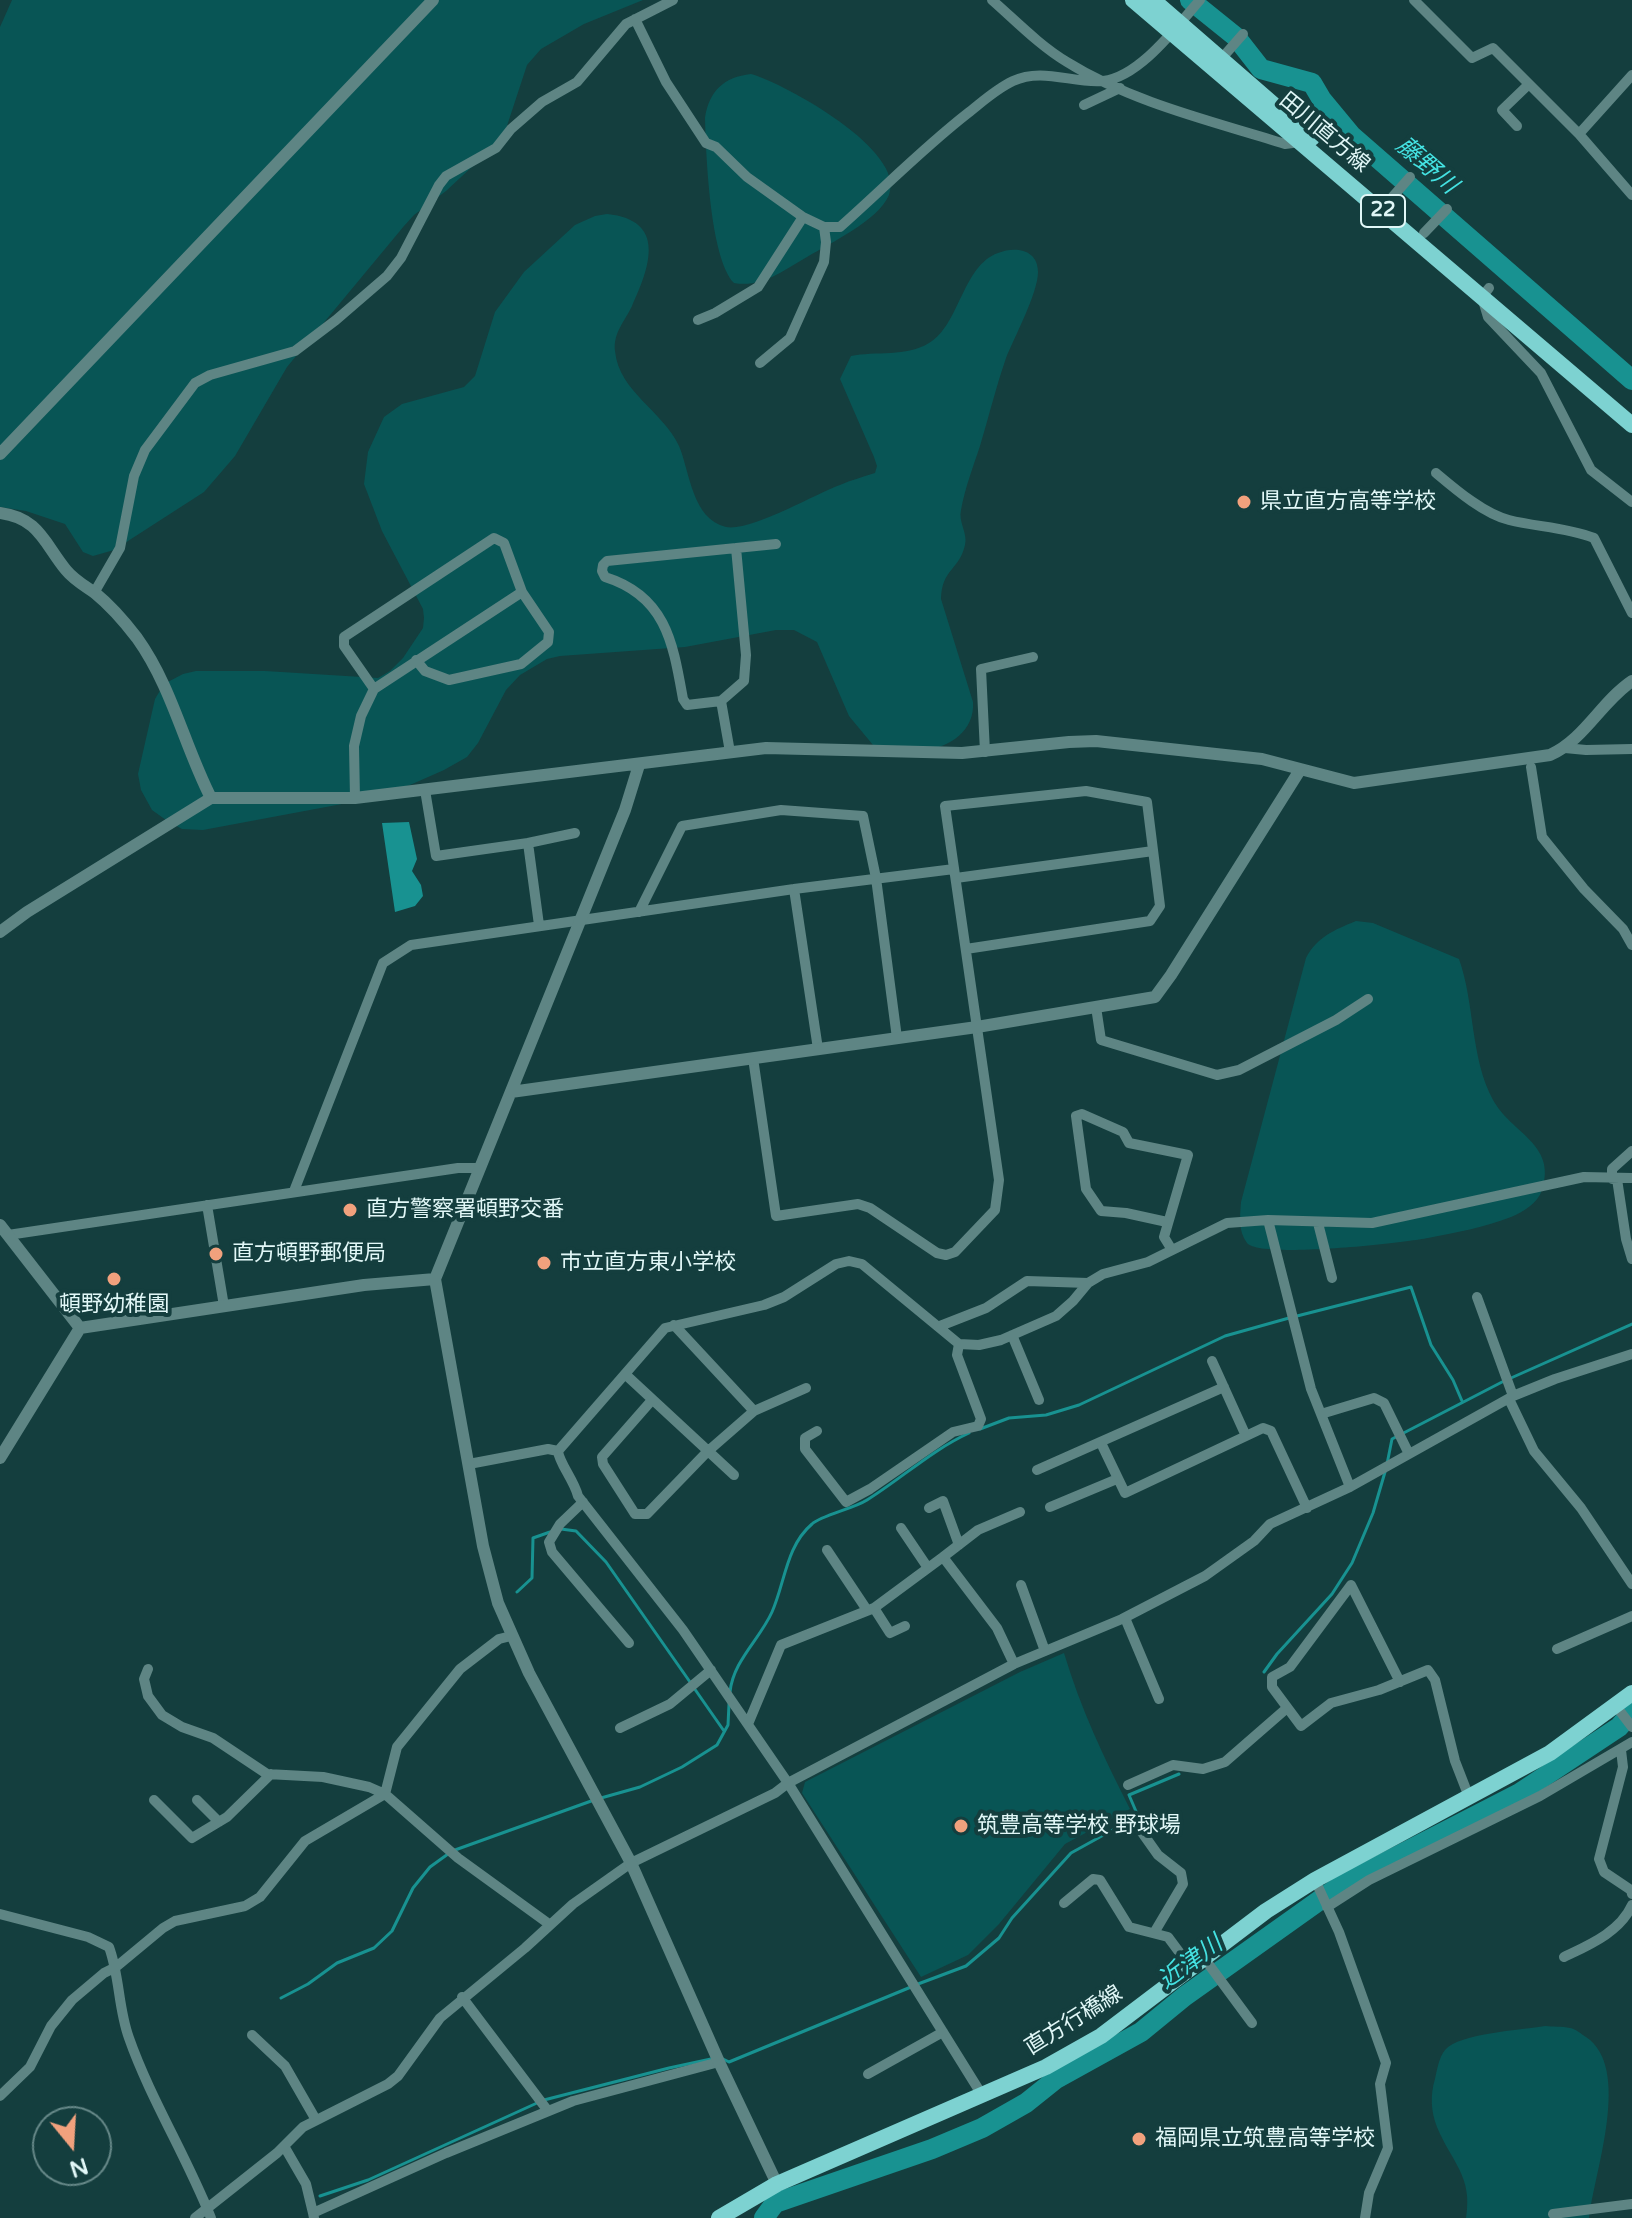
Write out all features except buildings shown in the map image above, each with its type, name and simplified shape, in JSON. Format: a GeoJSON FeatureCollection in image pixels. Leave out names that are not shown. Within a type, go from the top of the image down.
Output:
{"type":"FeatureCollection","features":[{"type":"Feature","properties":{"kind":"main road","name":"田川直方線"},"geometry":{"type":"LineString","coordinates":[[1133,0],[1178,25],[1424,232],[1632,425]]}},
{"type":"Feature","properties":{"kind":"main road","name":"田川直方線"},"geometry":{"type":"LineString","coordinates":[[1153,0],[1300,142],[1632,412]]}},
{"type":"Feature","properties":{"kind":"main road","name":"直方行橋線"},"geometry":{"type":"LineString","coordinates":[[719,2218],[777,2184],[1046,2067],[1101,2036],[1266,1911],[1315,1880],[1550,1753],[1619,1709],[1632,1693]]}},
{"type":"Feature","properties":{"kind":"street"},"geometry":{"type":"LineString","coordinates":[[0,454],[433,0]]}},
{"type":"Feature","properties":{"kind":"street"},"geometry":{"type":"LineString","coordinates":[[94,593],[120,548],[134,476],[145,450],[195,383],[210,375],[295,351],[336,320],[387,276],[401,258],[446,176],[496,148],[511,129],[542,102],[577,82],[626,24],[673,0]]}},
{"type":"Feature","properties":{"kind":"street"},"geometry":{"type":"LineString","coordinates":[[992,0],[1066,62],[1103,81],[1153,102],[1285,144],[1300,142]]}},
{"type":"Feature","properties":{"kind":"street"},"geometry":{"type":"LineString","coordinates":[[635,19],[666,82],[706,143],[716,147],[747,177],[803,217],[824,227],[840,227],[934,139],[999,89],[1016,79],[1060,76],[1103,81],[1125,74],[1200,0]]}},
{"type":"Feature","properties":{"kind":"street"},"geometry":{"type":"LineString","coordinates":[[1414,0],[1472,58],[1493,48],[1579,134],[1632,195]]}},
{"type":"Feature","properties":{"kind":"street"},"geometry":{"type":"LineString","coordinates":[[1222,58],[1243,34]]}},
{"type":"Feature","properties":{"kind":"street"},"geometry":{"type":"LineString","coordinates":[[1579,134],[1632,75]]}},
{"type":"Feature","properties":{"kind":"street"},"geometry":{"type":"LineString","coordinates":[[1517,126],[1502,110],[1529,84]]}},
{"type":"Feature","properties":{"kind":"street"},"geometry":{"type":"LineString","coordinates":[[1084,105],[1120,88]]}},
{"type":"Feature","properties":{"kind":"street"},"geometry":{"type":"LineString","coordinates":[[1388,202],[1410,177]]}},
{"type":"Feature","properties":{"kind":"street"},"geometry":{"type":"LineString","coordinates":[[1424,232],[1447,209]]}},
{"type":"Feature","properties":{"kind":"street"},"geometry":{"type":"LineString","coordinates":[[698,320],[758,287],[803,217]]}},
{"type":"Feature","properties":{"kind":"street"},"geometry":{"type":"LineString","coordinates":[[760,363],[790,338],[824,262],[824,227]]}},
{"type":"Feature","properties":{"kind":"street"},"geometry":{"type":"LineString","coordinates":[[1486,292],[1488,317],[1541,373],[1591,470],[1632,502]]}},
{"type":"Feature","properties":{"kind":"street"},"geometry":{"type":"LineString","coordinates":[[1436,473],[1458,493],[1505,519],[1575,530],[1594,538],[1632,613]]}},
{"type":"Feature","properties":{"kind":"street"},"geometry":{"type":"LineString","coordinates":[[0,513],[26,520],[37,529],[64,568],[117,613],[137,639],[165,683],[197,771],[211,798]]}},
{"type":"Feature","properties":{"kind":"street"},"geometry":{"type":"LineString","coordinates":[[374,689],[344,646],[344,637],[494,538],[504,543],[522,592],[549,632],[548,642],[521,664],[449,680],[425,671],[416,660]]}},
{"type":"Feature","properties":{"kind":"street"},"geometry":{"type":"LineString","coordinates":[[736,548],[746,655],[744,681],[721,701],[687,705],[663,624],[653,606],[624,583],[605,577],[603,565],[607,561],[736,548],[776,544]]}},
{"type":"Feature","properties":{"kind":"street"},"geometry":{"type":"LineString","coordinates":[[355,798],[354,746],[361,716],[374,689],[522,592]]}},
{"type":"Feature","properties":{"kind":"street"},"geometry":{"type":"LineString","coordinates":[[985,752],[981,669],[1033,657]]}},
{"type":"Feature","properties":{"kind":"street"},"geometry":{"type":"LineString","coordinates":[[0,932],[27,912],[211,798],[355,798],[766,748],[985,752],[1096,741],[1262,759],[1354,783],[1550,755],[1565,748],[1632,681]]}},
{"type":"Feature","properties":{"kind":"street"},"geometry":{"type":"LineString","coordinates":[[721,701],[730,752]]}},
{"type":"Feature","properties":{"kind":"street"},"geometry":{"type":"LineString","coordinates":[[1565,748],[1632,749]]}},
{"type":"Feature","properties":{"kind":"street"},"geometry":{"type":"LineString","coordinates":[[639,765],[625,810],[581,921],[435,1279],[483,1546],[498,1603],[511,1636],[631,1863],[777,2184]]}},
{"type":"Feature","properties":{"kind":"street"},"geometry":{"type":"LineString","coordinates":[[1531,767],[1542,837],[1584,889],[1623,929],[1632,945]]}},
{"type":"Feature","properties":{"kind":"street"},"geometry":{"type":"LineString","coordinates":[[511,1092],[977,1027],[1155,997],[1300,770]]}},
{"type":"Feature","properties":{"kind":"street"},"geometry":{"type":"LineString","coordinates":[[425,790],[436,856],[575,833]]}},
{"type":"Feature","properties":{"kind":"street"},"geometry":{"type":"LineString","coordinates":[[753,1058],[776,1216],[858,1204],[870,1208],[937,1253],[946,1255],[955,1252],[995,1210],[999,1180],[945,806],[1086,791],[1147,802],[1160,906],[1150,921],[966,949]]}},
{"type":"Feature","properties":{"kind":"street"},"geometry":{"type":"LineString","coordinates":[[639,912],[682,826],[781,810],[863,816],[876,878],[897,1038]]}},
{"type":"Feature","properties":{"kind":"street"},"geometry":{"type":"LineString","coordinates":[[528,843],[539,925]]}},
{"type":"Feature","properties":{"kind":"street"},"geometry":{"type":"LineString","coordinates":[[294,1191],[383,963],[411,945],[876,878],[955,874],[1153,851]]}},
{"type":"Feature","properties":{"kind":"street"},"geometry":{"type":"LineString","coordinates":[[794,889],[818,1049]]}},
{"type":"Feature","properties":{"kind":"street"},"geometry":{"type":"LineString","coordinates":[[1096,1007],[1101,1040],[1217,1075],[1239,1070],[1336,1020],[1368,999]]}},
{"type":"Feature","properties":{"kind":"street"},"geometry":{"type":"LineString","coordinates":[[1167,1222],[1101,1211],[1086,1189],[1076,1116],[1082,1114],[1123,1132],[1129,1143],[1188,1155],[1164,1237],[1172,1250]]}},
{"type":"Feature","properties":{"kind":"street"},"geometry":{"type":"LineString","coordinates":[[1632,1151],[1612,1169],[1632,1259]]}},
{"type":"Feature","properties":{"kind":"street"},"geometry":{"type":"LineString","coordinates":[[4,1230],[207,1205],[458,1168],[479,1168]]}},
{"type":"Feature","properties":{"kind":"street"},"geometry":{"type":"LineString","coordinates":[[982,2095],[788,1783],[683,1630],[583,1502],[568,1470],[558,1458],[558,1451],[665,1328],[764,1305],[784,1297],[836,1264],[849,1261],[862,1264],[876,1272],[959,1344],[979,1345],[1056,1316],[1088,1283],[1103,1274],[1148,1262],[1227,1223],[1268,1220],[1372,1223],[1584,1177],[1632,1178]]}},
{"type":"Feature","properties":{"kind":"street"},"geometry":{"type":"LineString","coordinates":[[207,1205],[224,1306]]}},
{"type":"Feature","properties":{"kind":"street"},"geometry":{"type":"LineString","coordinates":[[1268,1220],[1311,1389],[1350,1487]]}},
{"type":"Feature","properties":{"kind":"street"},"geometry":{"type":"LineString","coordinates":[[1318,1223],[1332,1278]]}},
{"type":"Feature","properties":{"kind":"street"},"geometry":{"type":"LineString","coordinates":[[4,1230],[80,1328]]}},
{"type":"Feature","properties":{"kind":"street"},"geometry":{"type":"LineString","coordinates":[[0,1458],[80,1328],[364,1285],[435,1279]]}},
{"type":"Feature","properties":{"kind":"street"},"geometry":{"type":"LineString","coordinates":[[940,1326],[986,1308],[1027,1281],[1088,1283]]}},
{"type":"Feature","properties":{"kind":"street"},"geometry":{"type":"LineString","coordinates":[[1477,1297],[1511,1398],[1534,1451],[1581,1508],[1632,1584]]}},
{"type":"Feature","properties":{"kind":"street"},"geometry":{"type":"LineString","coordinates":[[674,1325],[754,1411]]}},
{"type":"Feature","properties":{"kind":"street"},"geometry":{"type":"LineString","coordinates":[[1012,1335],[1039,1400]]}},
{"type":"Feature","properties":{"kind":"street"},"geometry":{"type":"LineString","coordinates":[[817,1431],[805,1438],[805,1449],[846,1502],[953,1432],[978,1426],[981,1419],[957,1355],[959,1344]]}},
{"type":"Feature","properties":{"kind":"street"},"geometry":{"type":"LineString","coordinates":[[195,2218],[303,2127],[398,2076],[440,2018],[462,1997],[525,1948],[549,1924],[631,1863],[775,1793],[788,1783],[1014,1664],[1125,1618],[1205,1576],[1254,1541],[1270,1524],[1350,1487],[1511,1398],[1555,1379],[1632,1354]]}},
{"type":"Feature","properties":{"kind":"street"},"geometry":{"type":"LineString","coordinates":[[1212,1361],[1246,1436]]}},
{"type":"Feature","properties":{"kind":"street"},"geometry":{"type":"LineString","coordinates":[[625,1374],[734,1475]]}},
{"type":"Feature","properties":{"kind":"street"},"geometry":{"type":"LineString","coordinates":[[1037,1470],[1224,1387]]}},
{"type":"Feature","properties":{"kind":"street"},"geometry":{"type":"LineString","coordinates":[[652,1400],[602,1457],[603,1464],[635,1514],[647,1514],[707,1452],[754,1411],[806,1388]]}},
{"type":"Feature","properties":{"kind":"street"},"geometry":{"type":"LineString","coordinates":[[1321,1414],[1374,1398],[1384,1403],[1409,1454]]}},
{"type":"Feature","properties":{"kind":"street"},"geometry":{"type":"LineString","coordinates":[[1101,1443],[1125,1493],[1263,1428],[1271,1431],[1307,1508]]}},
{"type":"Feature","properties":{"kind":"street"},"geometry":{"type":"LineString","coordinates":[[469,1464],[548,1449],[558,1451]]}},
{"type":"Feature","properties":{"kind":"street"},"geometry":{"type":"LineString","coordinates":[[1050,1507],[1117,1479]]}},
{"type":"Feature","properties":{"kind":"street"},"geometry":{"type":"LineString","coordinates":[[929,1508],[943,1501],[959,1545]]}},
{"type":"Feature","properties":{"kind":"street"},"geometry":{"type":"LineString","coordinates":[[583,1502],[560,1524],[549,1542],[552,1552],[629,1643]]}},
{"type":"Feature","properties":{"kind":"street"},"geometry":{"type":"LineString","coordinates":[[748,1724],[781,1645],[871,1609],[978,1530],[1020,1512]]}},
{"type":"Feature","properties":{"kind":"street"},"geometry":{"type":"LineString","coordinates":[[901,1528],[928,1568]]}},
{"type":"Feature","properties":{"kind":"street"},"geometry":{"type":"LineString","coordinates":[[827,1550],[890,1633],[905,1626]]}},
{"type":"Feature","properties":{"kind":"street"},"geometry":{"type":"LineString","coordinates":[[943,1557],[997,1628],[1014,1664]]}},
{"type":"Feature","properties":{"kind":"street"},"geometry":{"type":"LineString","coordinates":[[1021,1585],[1045,1651]]}},
{"type":"Feature","properties":{"kind":"street"},"geometry":{"type":"LineString","coordinates":[[1400,1682],[1351,1585],[1290,1667],[1272,1677],[1272,1687],[1301,1726],[1331,1703],[1379,1690],[1400,1682],[1428,1670],[1435,1680],[1455,1761],[1469,1797]]}},
{"type":"Feature","properties":{"kind":"street"},"geometry":{"type":"LineString","coordinates":[[1557,1649],[1632,1616]]}},
{"type":"Feature","properties":{"kind":"street"},"geometry":{"type":"LineString","coordinates":[[1125,1618],[1159,1699]]}},
{"type":"Feature","properties":{"kind":"street"},"geometry":{"type":"LineString","coordinates":[[0,2096],[30,2067],[51,2026],[72,2000],[104,1973],[175,1921],[245,1906],[260,1897],[305,1841],[385,1794],[397,1747],[460,1669],[499,1639],[511,1636]]}},
{"type":"Feature","properties":{"kind":"street"},"geometry":{"type":"LineString","coordinates":[[148,1669],[144,1679],[148,1696],[162,1715],[182,1727],[213,1738],[271,1774],[323,1777],[369,1787],[385,1794],[458,1858],[549,1924]]}},
{"type":"Feature","properties":{"kind":"street"},"geometry":{"type":"LineString","coordinates":[[620,1728],[670,1704],[711,1670]]}},
{"type":"Feature","properties":{"kind":"street"},"geometry":{"type":"LineString","coordinates":[[1128,1785],[1173,1765],[1203,1769],[1225,1762],[1287,1708]]}},
{"type":"Feature","properties":{"kind":"street"},"geometry":{"type":"LineString","coordinates":[[1619,1709],[1632,1727]]}},
{"type":"Feature","properties":{"kind":"street"},"geometry":{"type":"LineString","coordinates":[[1327,1906],[1369,1880],[1540,1796],[1632,1742]]}},
{"type":"Feature","properties":{"kind":"street"},"geometry":{"type":"LineString","coordinates":[[1621,1750],[1623,1767],[1599,1859],[1604,1872],[1631,1890],[1632,1894]]}},
{"type":"Feature","properties":{"kind":"street"},"geometry":{"type":"LineString","coordinates":[[154,1800],[192,1838],[219,1822],[271,1774]]}},
{"type":"Feature","properties":{"kind":"street"},"geometry":{"type":"LineString","coordinates":[[197,1800],[219,1822]]}},
{"type":"Feature","properties":{"kind":"street"},"geometry":{"type":"LineString","coordinates":[[1141,1831],[1158,1855],[1181,1873],[1183,1884],[1154,1933]]}},
{"type":"Feature","properties":{"kind":"street"},"geometry":{"type":"LineString","coordinates":[[1064,1903],[1093,1879],[1100,1880],[1129,1927],[1168,1937],[1200,1962],[1252,2023]]}},
{"type":"Feature","properties":{"kind":"street"},"geometry":{"type":"LineString","coordinates":[[1315,1880],[1339,1932],[1386,2063],[1380,2084],[1388,2148],[1369,2193],[1365,2218]]}},
{"type":"Feature","properties":{"kind":"street"},"geometry":{"type":"LineString","coordinates":[[1564,1957],[1610,1932],[1624,1919],[1632,1905]]}},
{"type":"Feature","properties":{"kind":"street"},"geometry":{"type":"LineString","coordinates":[[0,1914],[88,1937],[109,1947],[116,1967],[119,2002],[129,2039],[211,2218]]}},
{"type":"Feature","properties":{"kind":"street"},"geometry":{"type":"LineString","coordinates":[[462,1997],[548,2111]]}},
{"type":"Feature","properties":{"kind":"street"},"geometry":{"type":"LineString","coordinates":[[868,2074],[943,2032]]}},
{"type":"Feature","properties":{"kind":"street"},"geometry":{"type":"LineString","coordinates":[[252,2035],[285,2066],[316,2120]]}},
{"type":"Feature","properties":{"kind":"street"},"geometry":{"type":"LineString","coordinates":[[284,2146],[306,2184],[314,2215],[446,2153],[573,2101],[719,2062]]}},
{"type":"Feature","properties":{"kind":"street"},"geometry":{"type":"LineString","coordinates":[[1553,2214],[1596,2213],[1632,2204]]}},
{"type":"Feature","properties":{"kind":"shaded area"},"geometry":{"type":"Polygon","coordinates":[[[12,0],[643,0],[584,24],[541,49],[527,65],[503,138],[404,226],[287,367],[235,456],[204,492],[114,550],[93,556],[83,552],[65,524],[26,511],[0,507],[0,27],[12,0]]]}},
{"type":"Feature","properties":{"kind":"shaded area"},"geometry":{"type":"Polygon","coordinates":[[[751,74],[790,91],[840,122],[880,159],[890,178],[889,195],[875,214],[864,222],[781,272],[744,284],[734,283],[719,252],[711,205],[705,118],[710,100],[719,87],[733,78],[751,74]]]}},
{"type":"Feature","properties":{"kind":"shaded area"},"geometry":{"type":"Polygon","coordinates":[[[607,214],[639,225],[646,235],[649,248],[644,276],[616,338],[618,365],[633,390],[663,422],[679,446],[699,505],[706,515],[726,527],[750,524],[844,483],[875,473],[877,466],[874,457],[840,379],[851,356],[901,352],[929,343],[948,323],[976,270],[986,260],[1011,250],[1024,251],[1034,258],[1037,281],[1006,358],[960,514],[965,545],[942,589],[941,599],[973,702],[973,712],[965,729],[959,736],[934,749],[912,750],[873,745],[849,716],[817,642],[794,630],[776,630],[685,647],[547,659],[520,675],[506,690],[478,743],[467,757],[410,785],[358,801],[203,830],[182,829],[152,810],[141,790],[138,774],[155,699],[164,684],[196,671],[265,671],[378,678],[403,658],[423,628],[423,609],[382,531],[364,484],[368,452],[384,417],[402,404],[464,387],[475,376],[495,312],[524,272],[575,225],[607,214]]]}},
{"type":"Feature","properties":{"kind":"shaded area"},"geometry":{"type":"Polygon","coordinates":[[[409,822],[417,859],[412,871],[421,885],[423,896],[415,906],[395,912],[382,823],[409,822]]]}},
{"type":"Feature","properties":{"kind":"shaded area"},"geometry":{"type":"Polygon","coordinates":[[[1356,921],[1373,923],[1459,959],[1486,1083],[1501,1112],[1538,1150],[1545,1174],[1542,1190],[1534,1203],[1516,1215],[1448,1234],[1333,1248],[1257,1248],[1247,1243],[1242,1234],[1241,1202],[1306,958],[1321,939],[1356,921]]]}},
{"type":"Feature","properties":{"kind":"shaded area","name":"筑豊高等学校 野球場"},"geometry":{"type":"Polygon","coordinates":[[[1064,1653],[1093,1732],[1130,1809],[1065,1844],[999,1924],[968,1955],[921,1977],[802,1793],[805,1782],[1020,1672],[1064,1653]]]}},
{"type":"Feature","properties":{"kind":"shaded area"},"geometry":{"type":"Polygon","coordinates":[[[1545,2026],[1572,2029],[1586,2037],[1600,2052],[1607,2072],[1607,2121],[1589,2218],[1466,2218],[1467,2191],[1464,2180],[1437,2127],[1432,2109],[1432,2091],[1441,2056],[1452,2044],[1463,2040],[1545,2026]]]}},
{"type":"Feature","properties":{"kind":"waterway","name":"藤野川"},"geometry":{"type":"LineString","coordinates":[[1190,0],[1236,37],[1261,69],[1312,83],[1351,135],[1632,380]]}},
{"type":"Feature","properties":{"kind":"waterway"},"geometry":{"type":"LineString","coordinates":[[1297,1316],[1411,1287],[1431,1345],[1462,1401]]}},
{"type":"Feature","properties":{"kind":"waterway"},"geometry":{"type":"LineString","coordinates":[[980,1429],[1009,1418],[1046,1415],[1079,1405],[1225,1336],[1289,1318]]}},
{"type":"Feature","properties":{"kind":"waterway"},"geometry":{"type":"LineString","coordinates":[[1511,1378],[1632,1324]]}},
{"type":"Feature","properties":{"kind":"waterway"},"geometry":{"type":"LineString","coordinates":[[1387,1464],[1392,1439],[1504,1381]]}},
{"type":"Feature","properties":{"kind":"waterway"},"geometry":{"type":"LineString","coordinates":[[730,1692],[741,1660],[772,1612],[791,1554],[803,1533],[817,1521],[867,1500],[969,1433]]}},
{"type":"Feature","properties":{"kind":"waterway"},"geometry":{"type":"LineString","coordinates":[[1264,1672],[1332,1594],[1352,1563],[1373,1513],[1385,1472]]}},
{"type":"Feature","properties":{"kind":"waterway"},"geometry":{"type":"LineString","coordinates":[[561,1529],[576,1531],[606,1562],[690,1682]]}},
{"type":"Feature","properties":{"kind":"waterway"},"geometry":{"type":"LineString","coordinates":[[517,1592],[532,1578],[533,1538],[550,1532]]}},
{"type":"Feature","properties":{"kind":"waterway"},"geometry":{"type":"LineString","coordinates":[[694,1688],[724,1731]]}},
{"type":"Feature","properties":{"kind":"waterway"},"geometry":{"type":"LineString","coordinates":[[601,1798],[640,1787],[682,1767],[717,1745],[728,1725],[729,1704]]}},
{"type":"Feature","properties":{"kind":"waterway","name":"近津川"},"geometry":{"type":"LineString","coordinates":[[764,2218],[775,2203],[932,2149],[982,2128],[1026,2103],[1056,2079],[1141,2032],[1185,1996],[1341,1885],[1518,1794],[1619,1727],[1632,1712]]}},
{"type":"Feature","properties":{"kind":"waterway"},"geometry":{"type":"LineString","coordinates":[[918,1984],[966,1966],[999,1938],[1012,1918],[1071,1853],[1138,1816],[1129,1795],[1179,1774]]}},
{"type":"Feature","properties":{"kind":"waterway"},"geometry":{"type":"LineString","coordinates":[[455,1850],[594,1800]]}},
{"type":"Feature","properties":{"kind":"waterway"},"geometry":{"type":"LineString","coordinates":[[281,1998],[308,1984],[337,1963],[374,1948],[392,1931],[413,1888],[430,1867],[448,1854]]}},
{"type":"Feature","properties":{"kind":"waterway"},"geometry":{"type":"LineString","coordinates":[[723,2059],[729,2062],[911,1987]]}},
{"type":"Feature","properties":{"kind":"waterway"},"geometry":{"type":"LineString","coordinates":[[544,2100],[711,2059]]}},
{"type":"Feature","properties":{"kind":"waterway"},"geometry":{"type":"LineString","coordinates":[[320,2196],[368,2180],[537,2103]]}},
{"type":"Feature","properties":{"kind":"place","name":"県立直方高等学校"},"geometry":{"type":"Point","coordinates":[1244,502]}},
{"type":"Feature","properties":{"kind":"place","name":"直方警察署頓野交番"},"geometry":{"type":"Point","coordinates":[350,1210]}},
{"type":"Feature","properties":{"kind":"place","name":"直方頓野郵便局"},"geometry":{"type":"Point","coordinates":[216,1254]}},
{"type":"Feature","properties":{"kind":"place","name":"市立直方東小学校"},"geometry":{"type":"Point","coordinates":[544,1263]}},
{"type":"Feature","properties":{"kind":"place","name":"頓野幼稚園"},"geometry":{"type":"Point","coordinates":[114,1279]}},
{"type":"Feature","properties":{"kind":"place","name":"筑豊高等学校 野球場"},"geometry":{"type":"Point","coordinates":[961,1826]}},
{"type":"Feature","properties":{"kind":"place","name":"福岡県立筑豊高等学校"},"geometry":{"type":"Point","coordinates":[1139,2139]}}]}
